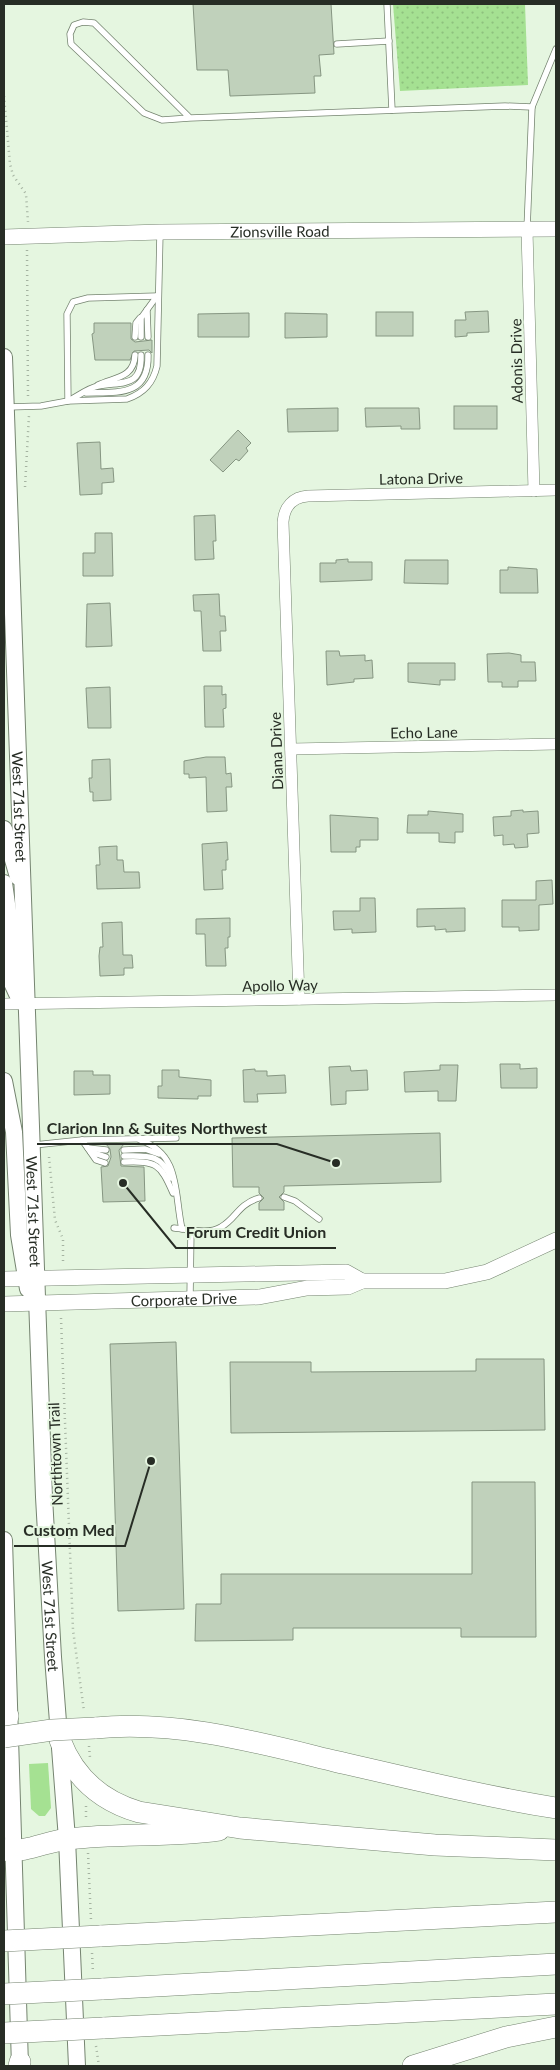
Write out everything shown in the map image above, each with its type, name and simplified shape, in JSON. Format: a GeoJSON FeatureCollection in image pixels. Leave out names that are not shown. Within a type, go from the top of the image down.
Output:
{"type":"FeatureCollection","features":[{"type":"Feature","properties":{"kind":"highway"},"geometry":{"type":"LineString","coordinates":[[4,1737],[52,1730],[90,1731],[117,1726],[161,1728],[222,1735],[482,1795],[556,1808]]}},
{"type":"Feature","properties":{"kind":"highway"},"geometry":{"type":"LineString","coordinates":[[60,1740],[64,1752],[82,1778],[95,1792],[122,1807],[240,1828],[435,1845],[556,1850]]}},
{"type":"Feature","properties":{"kind":"highway"},"geometry":{"type":"LineString","coordinates":[[9,1851],[67,1839],[187,1834],[240,1828]]}},
{"type":"Feature","properties":{"kind":"highway"},"geometry":{"type":"LineString","coordinates":[[4,1941],[556,1912]]}},
{"type":"Feature","properties":{"kind":"highway"},"geometry":{"type":"LineString","coordinates":[[4,1994],[556,1964]]}},
{"type":"Feature","properties":{"kind":"highway"},"geometry":{"type":"LineString","coordinates":[[4,2033],[556,2004]]}},
{"type":"Feature","properties":{"kind":"highway"},"geometry":{"type":"LineString","coordinates":[[413,2066],[506,2037],[556,2027]]}},
{"type":"Feature","properties":{"kind":"main road","name":"West 71st Street"},"geometry":{"type":"LineString","coordinates":[[4,357],[12,668],[23,893],[32,1146],[31,1278],[38,1303],[45,1517],[53,1657],[67,1839],[77,2066]]}},
{"type":"Feature","properties":{"kind":"main road"},"geometry":{"type":"LineString","coordinates":[[4,829],[23,893]]}},
{"type":"Feature","properties":{"kind":"main road"},"geometry":{"type":"LineString","coordinates":[[4,883],[8,911],[12,982],[18,996],[27,1004]]}},
{"type":"Feature","properties":{"kind":"main road"},"geometry":{"type":"LineString","coordinates":[[4,1081],[14,1132],[19,1235],[31,1278]]}},
{"type":"Feature","properties":{"kind":"main road"},"geometry":{"type":"LineString","coordinates":[[4,1540],[9,1851],[20,2065]]}},
{"type":"Feature","properties":{"kind":"street","name":"Zionsville Road"},"geometry":{"type":"LineString","coordinates":[[4,237],[160,232],[556,229]]}},
{"type":"Feature","properties":{"kind":"street","name":"Adonis Drive"},"geometry":{"type":"LineString","coordinates":[[527,230],[534,491]]}},
{"type":"Feature","properties":{"kind":"street","name":"Latona Drive"},"geometry":{"type":"LineString","coordinates":[[289,504],[298,498],[308,496],[556,490]]}},
{"type":"Feature","properties":{"kind":"street","name":"Diana Drive"},"geometry":{"type":"LineString","coordinates":[[289,504],[283,522],[299,999]]}},
{"type":"Feature","properties":{"kind":"street","name":"Echo Lane"},"geometry":{"type":"LineString","coordinates":[[291,749],[556,744]]}},
{"type":"Feature","properties":{"kind":"street","name":"Apollo Way"},"geometry":{"type":"LineString","coordinates":[[4,1004],[556,995]]}},
{"type":"Feature","properties":{"kind":"street","name":"Corporate Drive"},"geometry":{"type":"LineString","coordinates":[[4,1304],[259,1297],[307,1288],[348,1287],[362,1281],[428,1282],[464,1278],[487,1272],[556,1240]]}},
{"type":"Feature","properties":{"kind":"street","name":"Corporate Drive"},"geometry":{"type":"LineString","coordinates":[[4,1279],[346,1272],[362,1281]]}},
{"type":"Feature","properties":{"kind":"lane"},"geometry":{"type":"LineString","coordinates":[[387,4],[392,110]]}},
{"type":"Feature","properties":{"kind":"lane"},"geometry":{"type":"LineString","coordinates":[[190,118],[94,23],[83,22],[74,25],[70,34],[71,44],[144,114],[162,120],[392,110],[506,106],[532,107]]}},
{"type":"Feature","properties":{"kind":"lane"},"geometry":{"type":"LineString","coordinates":[[337,44],[389,41]]}},
{"type":"Feature","properties":{"kind":"lane"},"geometry":{"type":"LineString","coordinates":[[527,230],[532,107],[556,49]]}},
{"type":"Feature","properties":{"kind":"lane"},"geometry":{"type":"LineString","coordinates":[[6,407],[41,406],[68,401],[127,399],[136,396],[150,384],[157,366],[157,296],[160,232]]}},
{"type":"Feature","properties":{"kind":"lane"},"geometry":{"type":"LineString","coordinates":[[147,310],[141,337],[136,324],[157,296]]}},
{"type":"Feature","properties":{"kind":"lane"},"geometry":{"type":"LineString","coordinates":[[68,401],[67,314],[73,302],[88,298],[157,296]]}},
{"type":"Feature","properties":{"kind":"lane"},"geometry":{"type":"LineString","coordinates":[[68,401],[96,386],[125,384],[131,381],[140,371],[142,355],[146,376],[135,387],[121,392],[84,393]]}},
{"type":"Feature","properties":{"kind":"lane"},"geometry":{"type":"LineString","coordinates":[[32,1146],[82,1140],[176,1138]]}},
{"type":"Feature","properties":{"kind":"lane"},"geometry":{"type":"LineString","coordinates":[[137,1139],[151,1145],[163,1155],[172,1167],[182,1229]]}},
{"type":"Feature","properties":{"kind":"lane"},"geometry":{"type":"LineString","coordinates":[[82,1140],[89,1150],[96,1160],[106,1156],[89,1150]]}},
{"type":"Feature","properties":{"kind":"lane"},"geometry":{"type":"LineString","coordinates":[[124,1156],[145,1149],[163,1155]]}},
{"type":"Feature","properties":{"kind":"lane"},"geometry":{"type":"LineString","coordinates":[[124,1156],[145,1156],[157,1159],[168,1169],[175,1187]]}},
{"type":"Feature","properties":{"kind":"lane"},"geometry":{"type":"LineString","coordinates":[[124,1156],[156,1165],[162,1169],[177,1202]]}},
{"type":"Feature","properties":{"kind":"lane"},"geometry":{"type":"LineString","coordinates":[[284,1197],[296,1201],[319,1219]]}},
{"type":"Feature","properties":{"kind":"lane"},"geometry":{"type":"LineString","coordinates":[[174,1228],[205,1231],[221,1227],[247,1202],[259,1198]]}},
{"type":"Feature","properties":{"kind":"lane"},"geometry":{"type":"LineString","coordinates":[[190,1298],[191,1230]]}},
{"type":"Feature","properties":{"kind":"path"},"geometry":{"type":"LineString","coordinates":[[4,96],[10,164],[13,176],[26,194],[28,206]]}},
{"type":"Feature","properties":{"kind":"path"},"geometry":{"type":"LineString","coordinates":[[26,272],[28,391]]}},
{"type":"Feature","properties":{"kind":"path"},"geometry":{"type":"LineString","coordinates":[[26,482],[29,418]]}},
{"type":"Feature","properties":{"kind":"path"},"geometry":{"type":"LineString","coordinates":[[48,1152],[53,1205],[63,1239],[63,1253]]}},
{"type":"Feature","properties":{"kind":"path","name":"Northtown Trail"},"geometry":{"type":"LineString","coordinates":[[61,1326],[73,1630],[90,1731],[90,1759]]}},
{"type":"Feature","properties":{"kind":"path"},"geometry":{"type":"LineString","coordinates":[[86,1806],[87,1828]]}},
{"type":"Feature","properties":{"kind":"path"},"geometry":{"type":"LineString","coordinates":[[96,2058],[99,2066]]}},
{"type":"Feature","properties":{"kind":"green space"},"geometry":{"type":"Polygon","coordinates":[[[393,4],[525,4],[528,85],[400,91],[393,4]]]}},
{"type":"Feature","properties":{"kind":"green space"},"geometry":{"type":"Polygon","coordinates":[[[48,1763],[51,1808],[45,1816],[39,1816],[31,1809],[29,1764],[48,1763]]]}},
{"type":"Feature","properties":{"kind":"building"},"geometry":{"type":"Polygon","coordinates":[[[193,4],[331,4],[334,54],[319,55],[321,76],[314,76],[315,93],[230,96],[228,70],[197,70],[193,4]]]}},
{"type":"Feature","properties":{"kind":"building"},"geometry":{"type":"Polygon","coordinates":[[[488,311],[489,332],[467,333],[467,336],[455,337],[455,320],[466,320],[465,312],[488,311]]]}},
{"type":"Feature","properties":{"kind":"building"},"geometry":{"type":"Polygon","coordinates":[[[376,312],[413,312],[413,336],[376,336],[376,312]]]}},
{"type":"Feature","properties":{"kind":"building"},"geometry":{"type":"Polygon","coordinates":[[[249,313],[249,337],[198,337],[198,314],[249,313]]]}},
{"type":"Feature","properties":{"kind":"building"},"geometry":{"type":"Polygon","coordinates":[[[285,313],[327,314],[327,337],[285,338],[285,313]]]}},
{"type":"Feature","properties":{"kind":"building"},"geometry":{"type":"Polygon","coordinates":[[[94,323],[131,323],[131,339],[135,342],[152,340],[152,353],[149,350],[134,351],[130,360],[95,360],[92,334],[94,333],[94,323]]]}},
{"type":"Feature","properties":{"kind":"building"},"geometry":{"type":"Polygon","coordinates":[[[454,406],[497,406],[497,429],[454,429],[454,406]]]}},
{"type":"Feature","properties":{"kind":"building"},"geometry":{"type":"Polygon","coordinates":[[[338,408],[338,431],[288,432],[287,409],[338,408]]]}},
{"type":"Feature","properties":{"kind":"building"},"geometry":{"type":"Polygon","coordinates":[[[365,408],[419,408],[420,429],[401,429],[401,426],[366,427],[365,408]]]}},
{"type":"Feature","properties":{"kind":"building"},"geometry":{"type":"Polygon","coordinates":[[[238,430],[251,443],[246,448],[248,451],[239,461],[236,459],[223,472],[210,460],[238,430]]]}},
{"type":"Feature","properties":{"kind":"building"},"geometry":{"type":"Polygon","coordinates":[[[100,442],[101,469],[113,468],[114,482],[102,483],[102,494],[80,495],[77,443],[100,442]]]}},
{"type":"Feature","properties":{"kind":"building"},"geometry":{"type":"Polygon","coordinates":[[[215,515],[216,541],[213,541],[214,559],[195,560],[194,516],[215,515]]]}},
{"type":"Feature","properties":{"kind":"building"},"geometry":{"type":"Polygon","coordinates":[[[95,533],[112,533],[113,576],[83,576],[83,553],[95,553],[95,533]]]}},
{"type":"Feature","properties":{"kind":"building"},"geometry":{"type":"Polygon","coordinates":[[[348,559],[348,562],[372,562],[372,580],[320,582],[320,563],[336,563],[336,560],[348,559]]]}},
{"type":"Feature","properties":{"kind":"building"},"geometry":{"type":"Polygon","coordinates":[[[405,560],[448,560],[448,584],[404,583],[405,560]]]}},
{"type":"Feature","properties":{"kind":"building"},"geometry":{"type":"Polygon","coordinates":[[[508,567],[537,569],[538,593],[500,593],[500,570],[508,570],[508,567]]]}},
{"type":"Feature","properties":{"kind":"building"},"geometry":{"type":"Polygon","coordinates":[[[219,594],[220,616],[225,616],[226,631],[220,631],[221,651],[203,651],[201,611],[194,611],[193,595],[219,594]]]}},
{"type":"Feature","properties":{"kind":"building"},"geometry":{"type":"Polygon","coordinates":[[[110,603],[112,646],[86,647],[87,604],[110,603]]]}},
{"type":"Feature","properties":{"kind":"building"},"geometry":{"type":"Polygon","coordinates":[[[326,651],[339,651],[340,656],[365,655],[365,661],[372,660],[373,678],[354,679],[354,682],[327,685],[326,651]]]}},
{"type":"Feature","properties":{"kind":"building"},"geometry":{"type":"Polygon","coordinates":[[[509,653],[521,655],[521,662],[535,662],[536,681],[518,681],[518,687],[502,687],[502,682],[488,682],[487,654],[509,653]]]}},
{"type":"Feature","properties":{"kind":"building"},"geometry":{"type":"Polygon","coordinates":[[[408,663],[455,663],[455,680],[440,680],[440,685],[408,682],[408,663]]]}},
{"type":"Feature","properties":{"kind":"building"},"geometry":{"type":"Polygon","coordinates":[[[204,686],[222,686],[222,695],[226,694],[226,708],[223,709],[224,727],[205,727],[204,686]]]}},
{"type":"Feature","properties":{"kind":"building"},"geometry":{"type":"Polygon","coordinates":[[[110,687],[111,728],[88,728],[86,688],[110,687]]]}},
{"type":"Feature","properties":{"kind":"building"},"geometry":{"type":"Polygon","coordinates":[[[206,757],[225,757],[226,774],[231,773],[232,787],[226,787],[227,811],[207,812],[206,777],[189,778],[189,774],[184,774],[184,761],[206,757]]]}},
{"type":"Feature","properties":{"kind":"building"},"geometry":{"type":"Polygon","coordinates":[[[110,759],[111,800],[93,801],[93,792],[90,792],[89,778],[92,778],[92,760],[110,759]]]}},
{"type":"Feature","properties":{"kind":"building"},"geometry":{"type":"Polygon","coordinates":[[[523,810],[523,812],[538,811],[539,833],[527,834],[528,847],[515,848],[514,844],[503,845],[503,835],[494,836],[493,817],[511,816],[511,811],[523,810]]]}},
{"type":"Feature","properties":{"kind":"building"},"geometry":{"type":"Polygon","coordinates":[[[428,811],[463,814],[463,832],[455,832],[455,843],[439,842],[439,833],[407,833],[408,815],[428,815],[428,811]]]}},
{"type":"Feature","properties":{"kind":"building"},"geometry":{"type":"Polygon","coordinates":[[[330,815],[378,818],[378,840],[360,840],[360,847],[356,847],[356,852],[331,852],[330,815]]]}},
{"type":"Feature","properties":{"kind":"building"},"geometry":{"type":"Polygon","coordinates":[[[227,842],[228,860],[226,860],[226,870],[222,870],[223,889],[204,890],[202,844],[227,842]]]}},
{"type":"Feature","properties":{"kind":"building"},"geometry":{"type":"Polygon","coordinates":[[[117,846],[117,860],[123,860],[124,872],[139,872],[140,888],[97,889],[96,865],[100,865],[99,847],[117,846]]]}},
{"type":"Feature","properties":{"kind":"building"},"geometry":{"type":"Polygon","coordinates":[[[552,880],[553,904],[539,905],[539,930],[519,931],[519,927],[502,927],[502,900],[536,900],[536,881],[552,880]]]}},
{"type":"Feature","properties":{"kind":"building"},"geometry":{"type":"Polygon","coordinates":[[[360,898],[375,898],[376,932],[352,933],[352,929],[334,930],[333,911],[360,911],[360,898]]]}},
{"type":"Feature","properties":{"kind":"building"},"geometry":{"type":"Polygon","coordinates":[[[465,908],[465,931],[446,932],[446,929],[435,930],[435,926],[417,927],[417,909],[465,908]]]}},
{"type":"Feature","properties":{"kind":"building"},"geometry":{"type":"Polygon","coordinates":[[[230,918],[230,937],[228,937],[228,948],[225,948],[226,966],[206,966],[205,934],[196,934],[196,919],[230,918]]]}},
{"type":"Feature","properties":{"kind":"building"},"geometry":{"type":"Polygon","coordinates":[[[122,922],[123,955],[132,955],[133,968],[124,968],[124,975],[100,976],[99,956],[100,947],[103,947],[102,923],[122,922]]]}},
{"type":"Feature","properties":{"kind":"building"},"geometry":{"type":"Polygon","coordinates":[[[500,1064],[520,1064],[520,1069],[537,1068],[537,1088],[501,1088],[500,1064]]]}},
{"type":"Feature","properties":{"kind":"building"},"geometry":{"type":"Polygon","coordinates":[[[440,1065],[458,1065],[456,1101],[438,1101],[438,1091],[405,1092],[404,1072],[440,1070],[440,1065]]]}},
{"type":"Feature","properties":{"kind":"building"},"geometry":{"type":"Polygon","coordinates":[[[350,1066],[351,1071],[367,1070],[368,1090],[346,1091],[346,1104],[331,1105],[329,1067],[350,1066]]]}},
{"type":"Feature","properties":{"kind":"building"},"geometry":{"type":"Polygon","coordinates":[[[255,1069],[255,1071],[267,1071],[267,1076],[285,1075],[286,1093],[257,1094],[258,1102],[244,1102],[243,1070],[255,1069]]]}},
{"type":"Feature","properties":{"kind":"building"},"geometry":{"type":"Polygon","coordinates":[[[162,1070],[179,1070],[179,1077],[211,1080],[211,1096],[198,1096],[198,1099],[158,1098],[158,1086],[162,1086],[162,1070]]]}},
{"type":"Feature","properties":{"kind":"building"},"geometry":{"type":"Polygon","coordinates":[[[74,1071],[93,1071],[93,1075],[110,1075],[110,1094],[74,1095],[74,1071]]]}},
{"type":"Feature","properties":{"kind":"building"},"geometry":{"type":"Polygon","coordinates":[[[440,1133],[441,1182],[284,1186],[284,1192],[279,1197],[284,1202],[284,1210],[259,1210],[259,1203],[264,1198],[259,1193],[259,1187],[233,1187],[232,1138],[440,1133]]]}},
{"type":"Feature","properties":{"kind":"building"},"geometry":{"type":"Polygon","coordinates":[[[106,1144],[124,1144],[119,1150],[121,1166],[144,1167],[145,1201],[103,1202],[101,1167],[108,1166],[111,1157],[110,1149],[106,1144]]]}},
{"type":"Feature","properties":{"kind":"building"},"geometry":{"type":"Polygon","coordinates":[[[176,1342],[184,1609],[118,1611],[110,1344],[176,1342]]]}},
{"type":"Feature","properties":{"kind":"building"},"geometry":{"type":"Polygon","coordinates":[[[476,1359],[544,1359],[545,1430],[231,1433],[230,1362],[311,1362],[311,1372],[476,1371],[476,1359]]]}},
{"type":"Feature","properties":{"kind":"building"},"geometry":{"type":"Polygon","coordinates":[[[472,1482],[535,1482],[536,1637],[461,1637],[461,1628],[293,1628],[293,1640],[195,1641],[196,1604],[221,1604],[221,1574],[472,1574],[472,1482]]]}},
{"type":"Feature","properties":{"kind":"place","name":"Clarion Inn & Suites Northwest"},"geometry":{"type":"Point","coordinates":[336,1163]}},
{"type":"Feature","properties":{"kind":"place","name":"Forum Credit Union"},"geometry":{"type":"Point","coordinates":[123,1183]}},
{"type":"Feature","properties":{"kind":"place","name":"Custom Med"},"geometry":{"type":"Point","coordinates":[151,1461]}}]}
